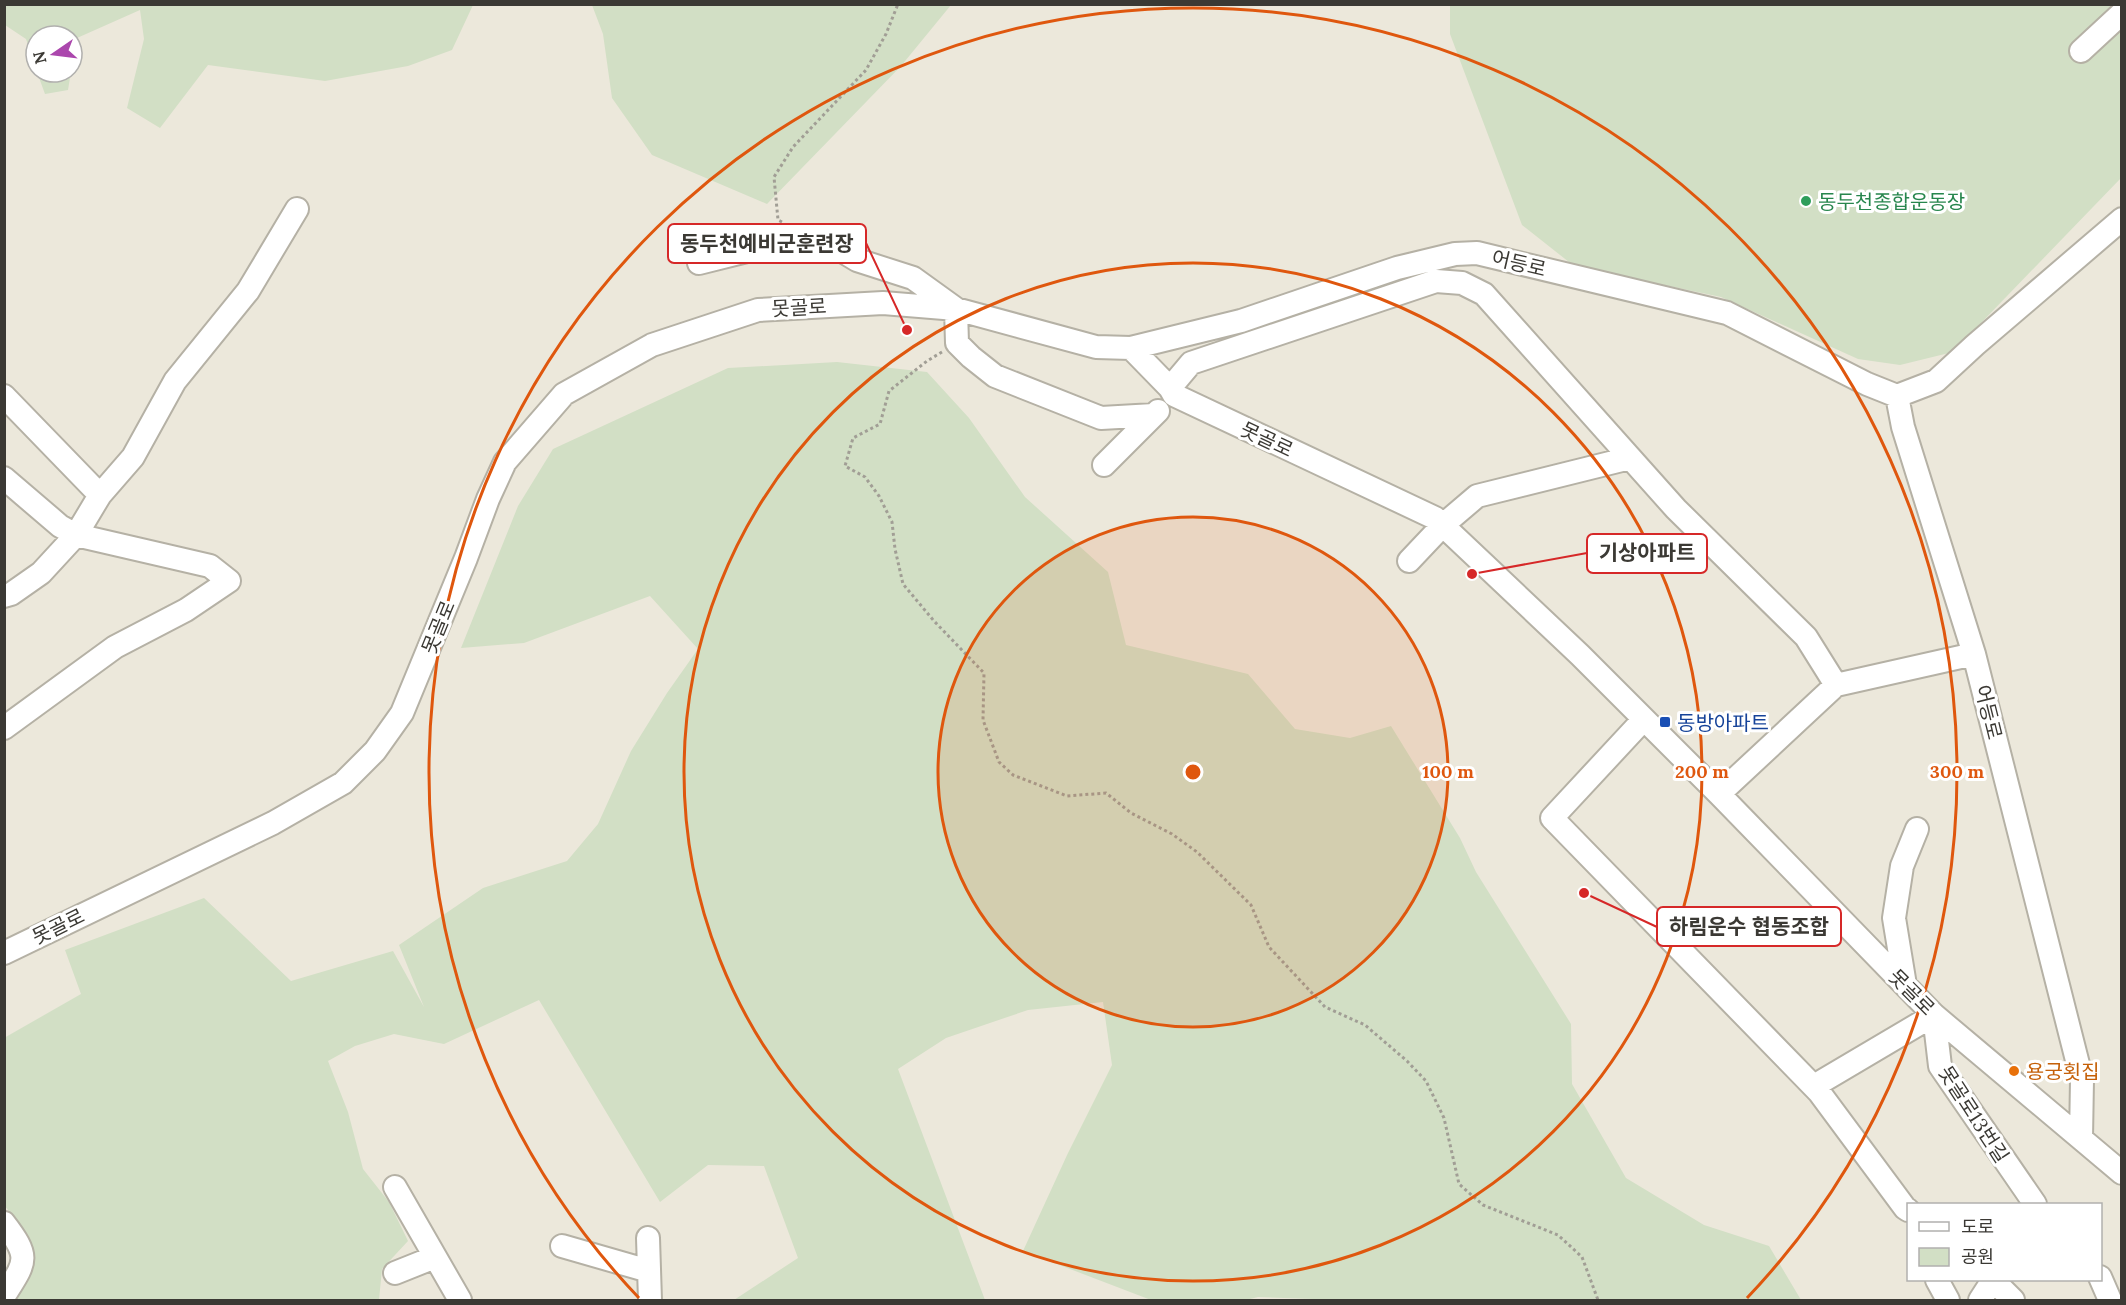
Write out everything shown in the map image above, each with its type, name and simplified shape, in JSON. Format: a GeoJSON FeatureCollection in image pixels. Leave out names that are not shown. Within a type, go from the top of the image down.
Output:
{"type":"FeatureCollection","features":[{"type":"Feature","properties":{"kind":"street"},"geometry":{"type":"LineString","coordinates":[[2081,51],[2121,13]]}},
{"type":"Feature","properties":{"kind":"street"},"geometry":{"type":"LineString","coordinates":[[4,596],[11,594],[41,573],[76,535],[100,495],[133,457],[175,381],[248,291],[297,208]]}},
{"type":"Feature","properties":{"kind":"street"},"geometry":{"type":"LineString","coordinates":[[1897,396],[1936,381],[2121,219]]}},
{"type":"Feature","properties":{"kind":"street"},"geometry":{"type":"LineString","coordinates":[[699,262],[795,239],[819,237],[857,260],[913,278],[956,309],[957,343],[995,376],[1101,418],[1154,415]]}},
{"type":"Feature","properties":{"kind":"street","name":"어등로"},"geometry":{"type":"LineString","coordinates":[[1131,348],[1241,321],[1397,268],[1455,254],[1477,253],[1727,313],[1867,384],[1897,396],[1903,427],[1974,654],[2082,1080],[2081,1138]]}},
{"type":"Feature","properties":{"kind":"street"},"geometry":{"type":"LineString","coordinates":[[1104,465],[1154,415],[1191,363],[1436,281],[1462,283],[1484,294],[1676,509],[1806,638],[1836,685]]}},
{"type":"Feature","properties":{"kind":"street","name":"못골로"},"geometry":{"type":"LineString","coordinates":[[4,953],[273,823],[343,783],[375,751],[402,713],[505,462],[564,394],[652,345],[758,310],[883,303],[956,309],[1096,347],[1131,348],[1172,391],[1435,518],[1580,655],[1934,1015],[2121,1173]]}},
{"type":"Feature","properties":{"kind":"street"},"geometry":{"type":"LineString","coordinates":[[4,396],[100,495]]}},
{"type":"Feature","properties":{"kind":"street"},"geometry":{"type":"LineString","coordinates":[[1409,561],[1443,525],[1477,496],[1630,458]]}},
{"type":"Feature","properties":{"kind":"street"},"geometry":{"type":"LineString","coordinates":[[4,478],[60,526],[76,535],[210,566],[229,581],[186,610],[115,647],[6,724]]}},
{"type":"Feature","properties":{"kind":"street"},"geometry":{"type":"LineString","coordinates":[[1719,794],[1836,685],[1974,654]]}},
{"type":"Feature","properties":{"kind":"street"},"geometry":{"type":"LineString","coordinates":[[1644,719],[1552,818],[1814,1086],[1907,1212]]}},
{"type":"Feature","properties":{"kind":"street"},"geometry":{"type":"LineString","coordinates":[[1905,985],[1893,918],[1902,866],[1917,829]]}},
{"type":"Feature","properties":{"kind":"street"},"geometry":{"type":"LineString","coordinates":[[1814,1086],[1934,1015]]}},
{"type":"Feature","properties":{"kind":"street","name":"못골로13번길"},"geometry":{"type":"LineString","coordinates":[[1934,1015],[1940,1066],[2034,1203]]}},
{"type":"Feature","properties":{"kind":"street"},"geometry":{"type":"LineString","coordinates":[[395,1187],[460,1300]]}},
{"type":"Feature","properties":{"kind":"street"},"geometry":{"type":"LineString","coordinates":[[4,1223],[19,1243],[23,1259],[20,1271],[4,1296]]}},
{"type":"Feature","properties":{"kind":"street"},"geometry":{"type":"LineString","coordinates":[[648,1238],[650,1300]]}},
{"type":"Feature","properties":{"kind":"street"},"geometry":{"type":"LineString","coordinates":[[562,1246],[649,1272]]}},
{"type":"Feature","properties":{"kind":"street"},"geometry":{"type":"LineString","coordinates":[[395,1273],[435,1257]]}},
{"type":"Feature","properties":{"kind":"street"},"geometry":{"type":"LineString","coordinates":[[1938,1281],[1948,1300]]}},
{"type":"Feature","properties":{"kind":"street"},"geometry":{"type":"LineString","coordinates":[[1980,1300],[1992,1281]]}},
{"type":"Feature","properties":{"kind":"street"},"geometry":{"type":"LineString","coordinates":[[1994,1281],[2013,1300]]}},
{"type":"Feature","properties":{"kind":"street"},"geometry":{"type":"LineString","coordinates":[[2102,1281],[2110,1300]]}},
{"type":"Feature","properties":{"kind":"path"},"geometry":{"type":"LineString","coordinates":[[808,238],[778,220],[774,177],[793,147],[867,70],[886,34],[898,4]]}},
{"type":"Feature","properties":{"kind":"path"},"geometry":{"type":"LineString","coordinates":[[957,343],[927,361],[889,391],[880,424],[853,438],[845,466],[866,477],[892,522],[903,584],[934,621],[984,673],[983,720],[999,762],[1013,775],[1067,796],[1106,793],[1131,813],[1172,834],[1197,852],[1251,905],[1269,947],[1325,1007],[1365,1025],[1407,1061],[1426,1081],[1444,1118],[1459,1184],[1483,1205],[1558,1235],[1582,1257],[1598,1300]]}},
{"type":"Feature","properties":{"kind":"green space"},"geometry":{"type":"Polygon","coordinates":[[[5,4],[473,5],[452,50],[408,66],[325,81],[208,65],[160,128],[127,108],[144,39],[140,10],[84,35],[84,24],[24,24],[24,38],[5,25],[5,4]]]}},
{"type":"Feature","properties":{"kind":"green space"},"geometry":{"type":"Polygon","coordinates":[[[592,5],[951,5],[901,66],[767,204],[652,155],[612,98],[603,34],[592,5]]]}},
{"type":"Feature","properties":{"kind":"green space","name":"동두천종합운동장"},"geometry":{"type":"Polygon","coordinates":[[[1450,5],[2121,5],[2121,178],[1953,352],[1900,365],[1858,359],[1721,297],[1574,266],[1522,225],[1450,34],[1450,5]]]}},
{"type":"Feature","properties":{"kind":"green space"},"geometry":{"type":"Polygon","coordinates":[[[41,84],[69,84],[68,90],[45,94],[41,84]]]}},
{"type":"Feature","properties":{"kind":"green space"},"geometry":{"type":"Polygon","coordinates":[[[837,362],[927,372],[969,418],[1025,497],[1108,572],[1126,645],[1248,674],[1295,729],[1350,738],[1391,726],[1460,838],[1476,872],[1571,1024],[1572,1084],[1626,1178],[1704,1225],[1769,1246],[1801,1300],[1342,1300],[1258,1297],[1246,1300],[1151,1300],[1023,1251],[1112,1065],[1103,1002],[1028,1010],[946,1038],[898,1069],[985,1300],[734,1300],[798,1258],[764,1166],[708,1165],[660,1202],[539,1000],[444,1044],[394,1034],[355,1046],[328,1061],[348,1112],[363,1169],[389,1202],[408,1241],[382,1269],[379,1300],[10,1300],[23,1270],[17,1222],[5,1206],[4,1038],[81,994],[65,950],[204,898],[291,981],[393,951],[424,1007],[399,945],[483,888],[567,861],[598,824],[631,751],[698,649],[650,596],[524,643],[461,648],[518,506],[553,449],[728,368],[837,362]]]}},
{"type":"Feature","properties":{"kind":"place","name":"동두천종합운동장"},"geometry":{"type":"Point","coordinates":[1806,201]}},
{"type":"Feature","properties":{"kind":"place","name":"동두천예비군훈련장"},"geometry":{"type":"Point","coordinates":[907,330]}},
{"type":"Feature","properties":{"kind":"place","name":"기상아파트"},"geometry":{"type":"Point","coordinates":[1472,574]}},
{"type":"Feature","properties":{"kind":"place","name":"동방아파트"},"geometry":{"type":"Point","coordinates":[1665,722]}},
{"type":"Feature","properties":{"kind":"place","name":"하림운수 협동조합"},"geometry":{"type":"Point","coordinates":[1584,893]}},
{"type":"Feature","properties":{"kind":"place","name":"용궁횟집"},"geometry":{"type":"Point","coordinates":[2014,1071]}}]}
